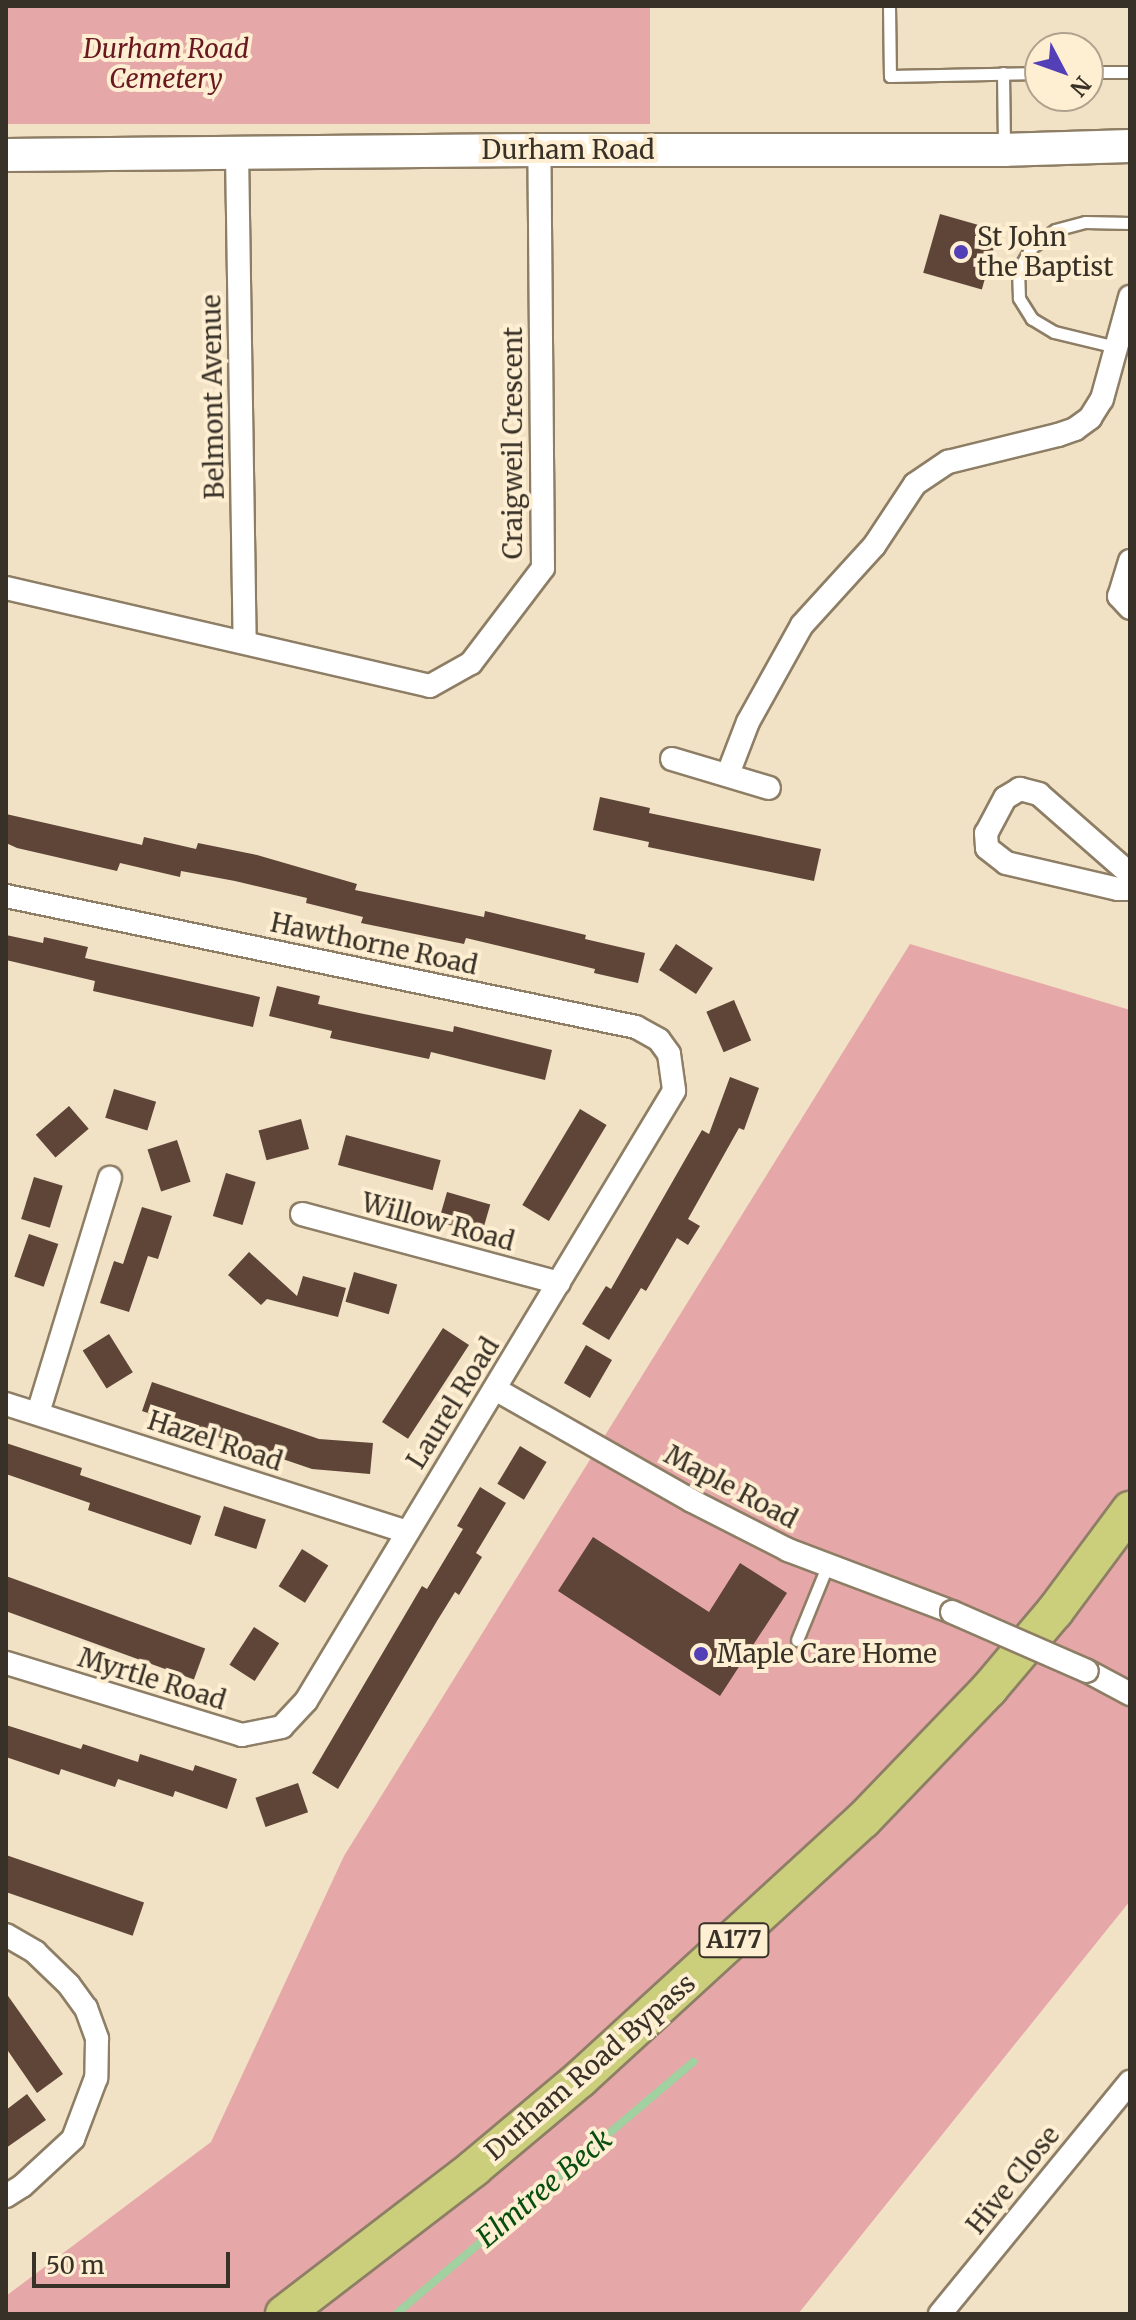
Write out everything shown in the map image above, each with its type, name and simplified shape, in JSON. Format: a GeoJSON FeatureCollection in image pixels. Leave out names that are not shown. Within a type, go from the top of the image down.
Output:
{"type":"FeatureCollection","features":[{"type":"Feature","properties":{"kind":"main road","name":"Durham Road Bypass"},"geometry":{"type":"LineString","coordinates":[[284,2314],[474,2168],[580,2079],[863,1820],[989,1689],[1055,1611],[1130,1510]]}},
{"type":"Feature","properties":{"kind":"street","name":"Durham Road"},"geometry":{"type":"LineString","coordinates":[[6,155],[1004,150],[1130,146]]}},
{"type":"Feature","properties":{"kind":"street","name":"Craigweil Crescent"},"geometry":{"type":"LineString","coordinates":[[6,588],[430,686],[471,663],[543,568],[539,150]]}},
{"type":"Feature","properties":{"kind":"street","name":"Belmont Avenue"},"geometry":{"type":"LineString","coordinates":[[237,152],[245,641]]}},
{"type":"Feature","properties":{"kind":"street"},"geometry":{"type":"LineString","coordinates":[[728,774],[748,722],[802,625],[874,546],[915,484],[948,462],[1075,429],[1090,418],[1102,399],[1130,297]]}},
{"type":"Feature","properties":{"kind":"street"},"geometry":{"type":"LineString","coordinates":[[1130,561],[1119,596],[1130,608]]}},
{"type":"Feature","properties":{"kind":"street"},"geometry":{"type":"LineString","coordinates":[[672,759],[769,788]]}},
{"type":"Feature","properties":{"kind":"street"},"geometry":{"type":"LineString","coordinates":[[1130,874],[1039,794],[1020,789],[1005,798],[986,833],[987,848],[1006,863],[1118,889],[1130,889]]}},
{"type":"Feature","properties":{"kind":"street","name":"Hawthorne Road"},"geometry":{"type":"LineString","coordinates":[[6,896],[636,1027],[659,1040],[669,1054],[674,1091],[669,1105]]}},
{"type":"Feature","properties":{"kind":"street","name":"Laurel Road"},"geometry":{"type":"LineString","coordinates":[[282,1727],[306,1701],[669,1105]]}},
{"type":"Feature","properties":{"kind":"street"},"geometry":{"type":"LineString","coordinates":[[38,1413],[110,1178]]}},
{"type":"Feature","properties":{"kind":"street","name":"Willow Road"},"geometry":{"type":"LineString","coordinates":[[302,1214],[559,1283]]}},
{"type":"Feature","properties":{"kind":"street","name":"Maple Road"},"geometry":{"type":"LineString","coordinates":[[495,1389],[692,1501],[788,1550],[952,1612],[1087,1671],[1130,1694]]}},
{"type":"Feature","properties":{"kind":"street","name":"Hazel Road"},"geometry":{"type":"LineString","coordinates":[[6,1404],[407,1532]]}},
{"type":"Feature","properties":{"kind":"street","name":"Myrtle Road"},"geometry":{"type":"LineString","coordinates":[[6,1663],[242,1735],[282,1727]]}},
{"type":"Feature","properties":{"kind":"street"},"geometry":{"type":"LineString","coordinates":[[6,1935],[35,1952],[69,1985],[86,2008],[97,2039],[96,2078],[73,2139],[22,2186],[6,2196]]}},
{"type":"Feature","properties":{"kind":"street","name":"Hive Close"},"geometry":{"type":"LineString","coordinates":[[940,2314],[1130,2082]]}},
{"type":"Feature","properties":{"kind":"lane"},"geometry":{"type":"LineString","coordinates":[[889,6],[890,76],[1024,73]]}},
{"type":"Feature","properties":{"kind":"lane"},"geometry":{"type":"LineString","coordinates":[[1104,72],[1130,72]]}},
{"type":"Feature","properties":{"kind":"lane"},"geometry":{"type":"LineString","coordinates":[[1003,73],[1004,150]]}},
{"type":"Feature","properties":{"kind":"lane"},"geometry":{"type":"LineString","coordinates":[[1116,347],[1054,332],[1032,319],[1019,298],[1018,270],[1032,247],[1055,230],[1085,222],[1130,223]]}},
{"type":"Feature","properties":{"kind":"lane"},"geometry":{"type":"LineString","coordinates":[[797,1640],[828,1564]]}},
{"type":"Feature","properties":{"kind":"green space","name":"Durham Road Cemetery"},"geometry":{"type":"Polygon","coordinates":[[[6,6],[650,6],[650,124],[6,124],[6,6]]]}},
{"type":"Feature","properties":{"kind":"green space"},"geometry":{"type":"Polygon","coordinates":[[[910,944],[1130,1010],[1130,1901],[798,2314],[6,2314],[6,2296],[211,2142],[344,1856],[910,944]]]}},
{"type":"Feature","properties":{"kind":"building","name":"St John the Baptist"},"geometry":{"type":"Polygon","coordinates":[[[940,214],[999,231],[982,289],[923,273],[940,214]]]}},
{"type":"Feature","properties":{"kind":"building"},"geometry":{"type":"Polygon","coordinates":[[[600,797],[650,808],[649,813],[821,849],[814,881],[648,847],[649,842],[593,830],[600,797]]]}},
{"type":"Feature","properties":{"kind":"building"},"geometry":{"type":"Polygon","coordinates":[[[6,814],[142,845],[144,837],[196,849],[198,843],[257,855],[357,884],[355,890],[484,917],[485,911],[586,935],[585,939],[645,953],[638,983],[594,973],[595,969],[466,938],[464,944],[361,923],[363,917],[306,903],[307,898],[235,881],[181,871],[180,877],[120,863],[117,871],[17,848],[6,843],[6,814]]]}},
{"type":"Feature","properties":{"kind":"building"},"geometry":{"type":"Polygon","coordinates":[[[6,935],[43,943],[44,937],[88,947],[85,958],[260,997],[253,1027],[93,991],[95,981],[6,960],[6,935]]]}},
{"type":"Feature","properties":{"kind":"building"},"geometry":{"type":"Polygon","coordinates":[[[676,944],[713,968],[696,994],[659,970],[676,944]]]}},
{"type":"Feature","properties":{"kind":"building"},"geometry":{"type":"Polygon","coordinates":[[[277,986],[320,996],[318,1004],[453,1032],[454,1026],[552,1050],[545,1080],[431,1052],[429,1059],[330,1038],[332,1031],[269,1016],[277,986]]]}},
{"type":"Feature","properties":{"kind":"building"},"geometry":{"type":"Polygon","coordinates":[[[734,1000],[751,1041],[724,1052],[706,1012],[734,1000]]]}},
{"type":"Feature","properties":{"kind":"building"},"geometry":{"type":"Polygon","coordinates":[[[730,1077],[759,1088],[744,1130],[739,1128],[688,1219],[700,1226],[688,1245],[677,1238],[646,1291],[641,1288],[609,1340],[582,1324],[606,1286],[611,1289],[702,1130],[709,1134],[730,1077]]]}},
{"type":"Feature","properties":{"kind":"building"},"geometry":{"type":"Polygon","coordinates":[[[114,1089],[156,1102],[147,1131],[105,1118],[114,1089]]]}},
{"type":"Feature","properties":{"kind":"building"},"geometry":{"type":"Polygon","coordinates":[[[69,1106],[89,1129],[55,1158],[36,1135],[69,1106]]]}},
{"type":"Feature","properties":{"kind":"building"},"geometry":{"type":"Polygon","coordinates":[[[580,1109],[607,1125],[549,1221],[522,1205],[580,1109]]]}},
{"type":"Feature","properties":{"kind":"building"},"geometry":{"type":"Polygon","coordinates":[[[301,1119],[309,1149],[267,1160],[258,1130],[301,1119]]]}},
{"type":"Feature","properties":{"kind":"building"},"geometry":{"type":"Polygon","coordinates":[[[346,1135],[441,1160],[433,1190],[338,1165],[346,1135]]]}},
{"type":"Feature","properties":{"kind":"building"},"geometry":{"type":"Polygon","coordinates":[[[177,1140],[191,1182],[161,1191],[148,1150],[177,1140]]]}},
{"type":"Feature","properties":{"kind":"building"},"geometry":{"type":"Polygon","coordinates":[[[226,1173],[256,1182],[242,1225],[213,1216],[226,1173]]]}},
{"type":"Feature","properties":{"kind":"building"},"geometry":{"type":"Polygon","coordinates":[[[34,1177],[63,1186],[50,1228],[21,1219],[34,1177]]]}},
{"type":"Feature","properties":{"kind":"building"},"geometry":{"type":"Polygon","coordinates":[[[447,1192],[490,1204],[482,1234],[438,1222],[447,1192]]]}},
{"type":"Feature","properties":{"kind":"building"},"geometry":{"type":"Polygon","coordinates":[[[142,1207],[172,1216],[158,1259],[148,1256],[129,1312],[100,1303],[114,1261],[123,1264],[142,1207]]]}},
{"type":"Feature","properties":{"kind":"building"},"geometry":{"type":"Polygon","coordinates":[[[29,1234],[58,1244],[44,1287],[14,1277],[29,1234]]]}},
{"type":"Feature","properties":{"kind":"building"},"geometry":{"type":"Polygon","coordinates":[[[249,1252],[297,1296],[303,1276],[346,1288],[338,1317],[267,1299],[261,1305],[228,1275],[249,1252]]]}},
{"type":"Feature","properties":{"kind":"building"},"geometry":{"type":"Polygon","coordinates":[[[354,1272],[397,1284],[389,1314],[345,1302],[354,1272]]]}},
{"type":"Feature","properties":{"kind":"building"},"geometry":{"type":"Polygon","coordinates":[[[443,1328],[469,1345],[408,1439],[382,1422],[443,1328]]]}},
{"type":"Feature","properties":{"kind":"building"},"geometry":{"type":"Polygon","coordinates":[[[109,1334],[133,1372],[107,1389],[83,1350],[109,1334]]]}},
{"type":"Feature","properties":{"kind":"building"},"geometry":{"type":"Polygon","coordinates":[[[586,1345],[612,1360],[590,1398],[564,1383],[586,1345]]]}},
{"type":"Feature","properties":{"kind":"building"},"geometry":{"type":"Polygon","coordinates":[[[152,1382],[319,1439],[373,1443],[370,1474],[312,1469],[142,1411],[152,1382]]]}},
{"type":"Feature","properties":{"kind":"building"},"geometry":{"type":"Polygon","coordinates":[[[6,1443],[82,1468],[80,1475],[201,1516],[191,1545],[88,1510],[90,1503],[6,1474],[6,1443]]]}},
{"type":"Feature","properties":{"kind":"building"},"geometry":{"type":"Polygon","coordinates":[[[520,1446],[547,1462],[524,1500],[497,1484],[520,1446]]]}},
{"type":"Feature","properties":{"kind":"building"},"geometry":{"type":"Polygon","coordinates":[[[480,1487],[506,1503],[476,1553],[482,1557],[459,1595],[455,1592],[437,1621],[338,1789],[312,1773],[422,1586],[427,1589],[463,1529],[457,1526],[480,1487]]]}},
{"type":"Feature","properties":{"kind":"building"},"geometry":{"type":"Polygon","coordinates":[[[224,1506],[266,1520],[256,1549],[214,1535],[224,1506]]]}},
{"type":"Feature","properties":{"kind":"building","name":"Maple Care Home"},"geometry":{"type":"Polygon","coordinates":[[[593,1537],[709,1612],[740,1563],[787,1593],[720,1696],[558,1591],[593,1537]]]}},
{"type":"Feature","properties":{"kind":"building"},"geometry":{"type":"Polygon","coordinates":[[[302,1549],[328,1565],[305,1603],[279,1586],[302,1549]]]}},
{"type":"Feature","properties":{"kind":"building"},"geometry":{"type":"Polygon","coordinates":[[[6,1576],[205,1649],[194,1680],[6,1611],[6,1576]]]}},
{"type":"Feature","properties":{"kind":"building"},"geometry":{"type":"Polygon","coordinates":[[[254,1627],[279,1643],[255,1681],[229,1665],[254,1627]]]}},
{"type":"Feature","properties":{"kind":"building"},"geometry":{"type":"Polygon","coordinates":[[[6,1725],[81,1749],[83,1744],[138,1762],[140,1754],[193,1771],[195,1765],[237,1779],[227,1809],[175,1791],[173,1797],[118,1779],[115,1787],[61,1769],[59,1775],[6,1757],[6,1725]]]}},
{"type":"Feature","properties":{"kind":"building"},"geometry":{"type":"Polygon","coordinates":[[[298,1783],[308,1812],[266,1827],[255,1798],[298,1783]]]}},
{"type":"Feature","properties":{"kind":"building"},"geometry":{"type":"Polygon","coordinates":[[[6,1855],[144,1903],[133,1936],[6,1892],[6,1855]]]}},
{"type":"Feature","properties":{"kind":"building"},"geometry":{"type":"Polygon","coordinates":[[[6,1993],[63,2074],[37,2093],[6,2048],[6,1993]]]}},
{"type":"Feature","properties":{"kind":"building"},"geometry":{"type":"Polygon","coordinates":[[[27,2094],[46,2120],[6,2148],[6,2110],[27,2094]]]}},
{"type":"Feature","properties":{"kind":"waterway","name":"Elmtree Beck"},"geometry":{"type":"LineString","coordinates":[[396,2314],[693,2062]]}},
{"type":"Feature","properties":{"kind":"place","name":"St John the Baptist"},"geometry":{"type":"Point","coordinates":[961,252]}},
{"type":"Feature","properties":{"kind":"place","name":"Maple Care Home"},"geometry":{"type":"Point","coordinates":[701,1654]}}]}
